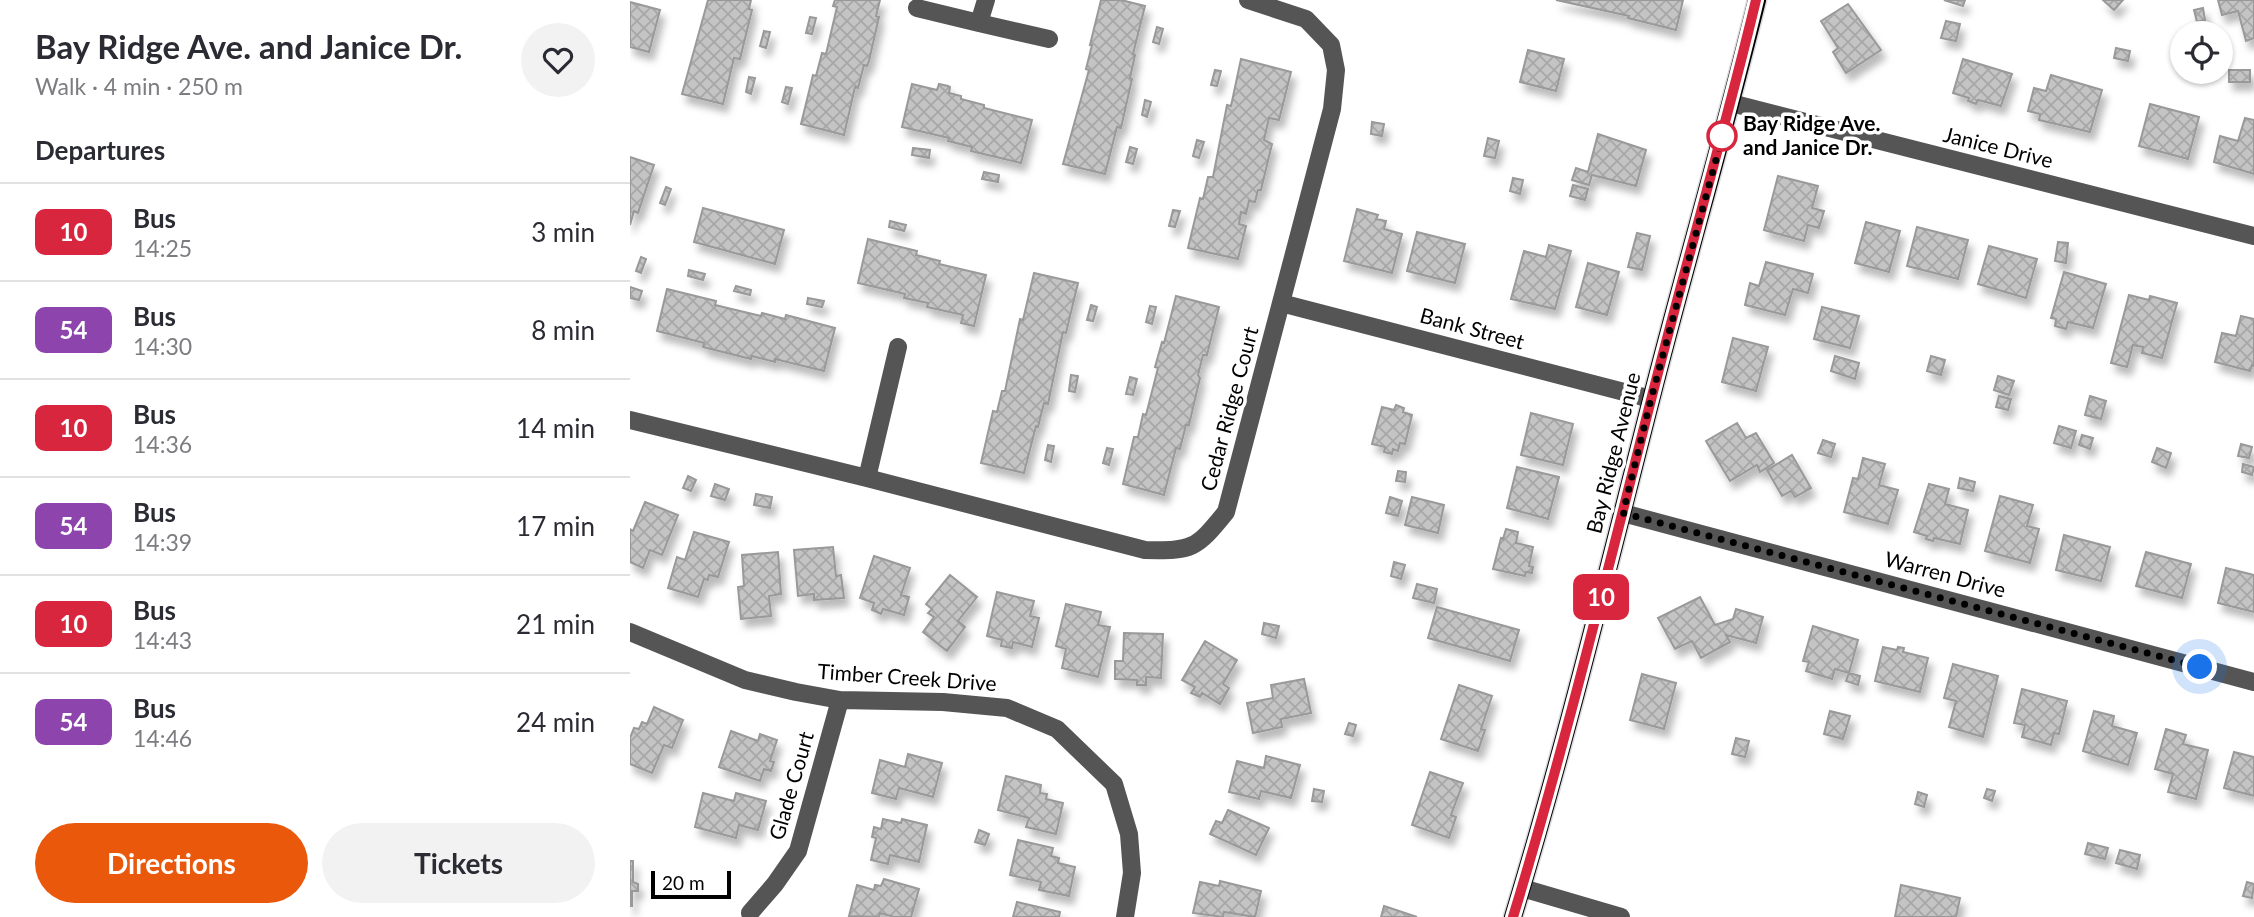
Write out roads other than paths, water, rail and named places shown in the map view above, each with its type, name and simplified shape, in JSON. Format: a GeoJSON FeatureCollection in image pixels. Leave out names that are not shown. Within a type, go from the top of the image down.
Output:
{"type":"FeatureCollection","features":[{"type":"Feature","properties":{"kind":"main road","name":"Bay Ridge Avenue"},"geometry":{"type":"LineString","coordinates":[[1513,917],[1623,513],[1756,0]]}},
{"type":"Feature","properties":{"kind":"street"},"geometry":{"type":"LineString","coordinates":[[979,23],[986,0]]}},
{"type":"Feature","properties":{"kind":"street","name":"Cedar Ridge Court"},"geometry":{"type":"LineString","coordinates":[[630,420],[1145,550],[1183,551],[1205,537],[1226,512],[1332,109],[1336,70],[1331,45],[1306,19],[1248,0]]}},
{"type":"Feature","properties":{"kind":"street"},"geometry":{"type":"LineString","coordinates":[[917,8],[1049,39]]}},
{"type":"Feature","properties":{"kind":"street","name":"Janice Drive"},"geometry":{"type":"LineString","coordinates":[[1731,103],[2254,236]]}},
{"type":"Feature","properties":{"kind":"street","name":"Bank Street"},"geometry":{"type":"LineString","coordinates":[[1281,303],[1651,399]]}},
{"type":"Feature","properties":{"kind":"street"},"geometry":{"type":"LineString","coordinates":[[867,478],[898,346]]}},
{"type":"Feature","properties":{"kind":"street","name":"Warren Drive"},"geometry":{"type":"LineString","coordinates":[[1623,513],[2254,681]]}},
{"type":"Feature","properties":{"kind":"street","name":"Timber Creek Drive"},"geometry":{"type":"LineString","coordinates":[[630,632],[745,680],[840,700],[943,702],[1007,708],[1057,729],[1114,784],[1129,834],[1132,873],[1125,917]]}},
{"type":"Feature","properties":{"kind":"street","name":"Glade Court"},"geometry":{"type":"LineString","coordinates":[[750,913],[798,851],[840,700]]}},
{"type":"Feature","properties":{"kind":"street"},"geometry":{"type":"LineString","coordinates":[[1522,888],[1621,917]]}},
{"type":"Feature","properties":{"kind":"place","name":"Bay Ridge Ave. and Janice Dr."},"geometry":{"type":"Point","coordinates":[1722,136]}}]}
